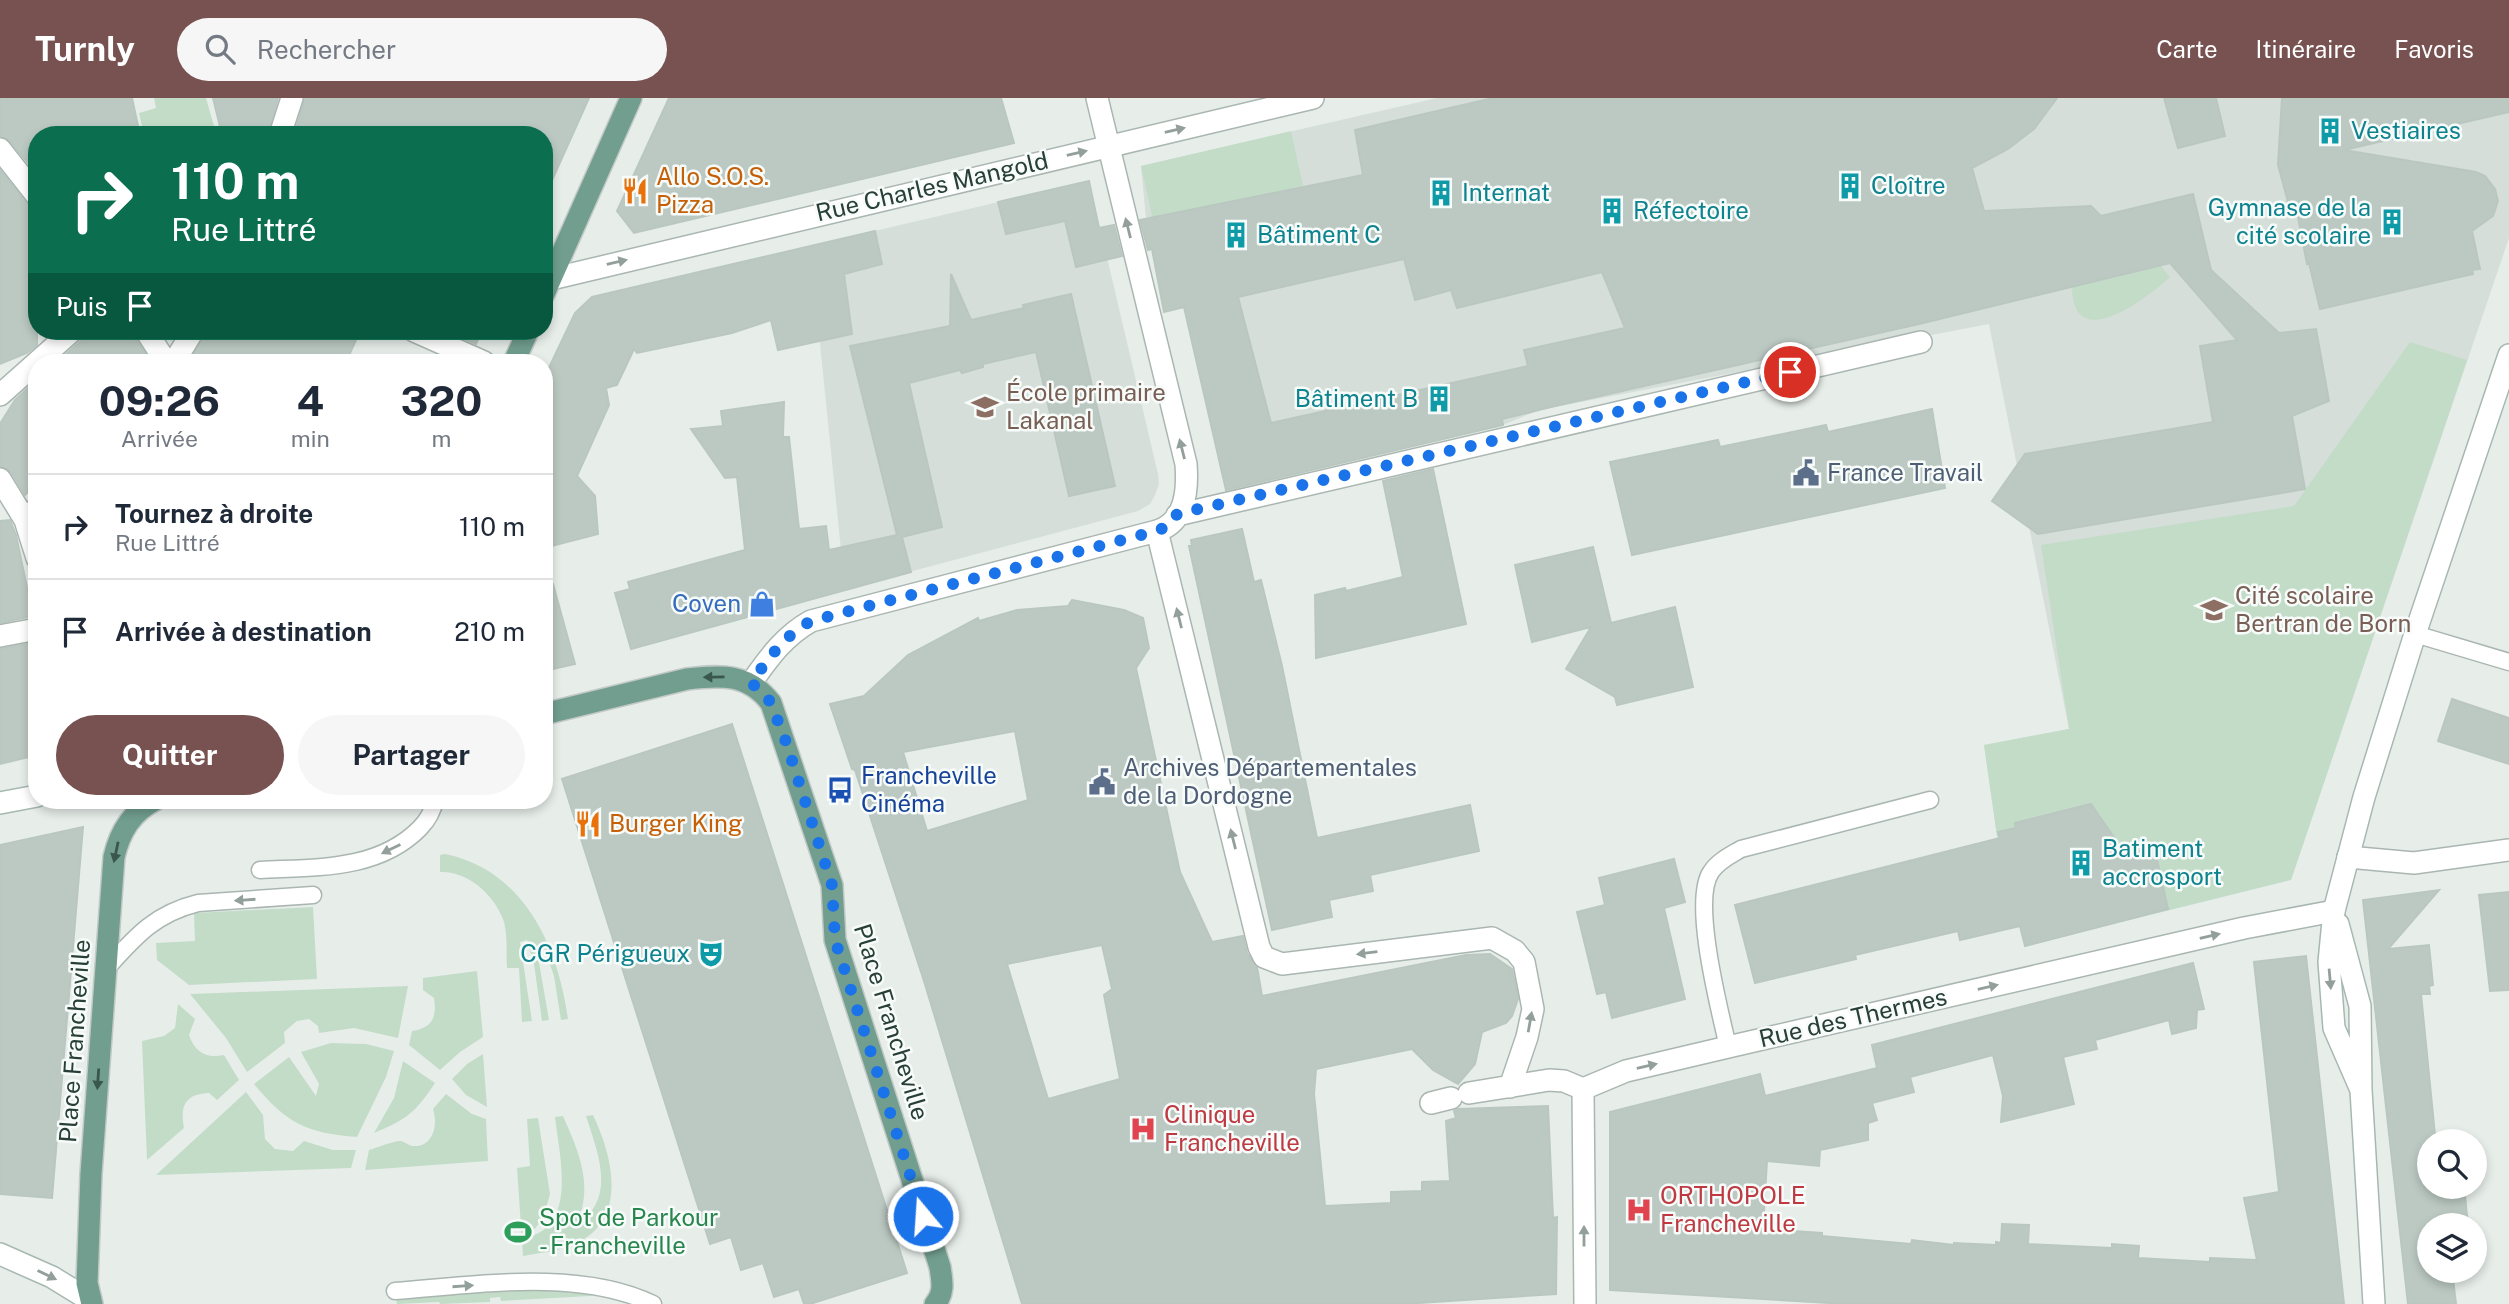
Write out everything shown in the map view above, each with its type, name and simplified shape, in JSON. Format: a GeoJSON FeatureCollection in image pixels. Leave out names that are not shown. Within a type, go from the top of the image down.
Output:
{"type":"FeatureCollection","features":[{"type":"Feature","properties":{"kind":"main road"},"geometry":{"type":"LineString","coordinates":[[553,275],[631,98]]}},
{"type":"Feature","properties":{"kind":"main road"},"geometry":{"type":"LineString","coordinates":[[553,712],[687,679],[730,677],[751,683]]}},
{"type":"Feature","properties":{"kind":"main road","name":"Place Francheville"},"geometry":{"type":"LineString","coordinates":[[751,683],[763,692],[771,703],[832,885],[835,940],[940,1267],[943,1286],[940,1302]]}},
{"type":"Feature","properties":{"kind":"main road","name":"Place Francheville"},"geometry":{"type":"LineString","coordinates":[[92,1303],[87,1273],[91,1174],[117,843],[132,817],[143,809]]}},
{"type":"Feature","properties":{"kind":"street"},"geometry":{"type":"LineString","coordinates":[[283,126],[292,98]]}},
{"type":"Feature","properties":{"kind":"street"},"geometry":{"type":"LineString","coordinates":[[751,683],[782,642],[811,621],[1157,531],[1173,523],[1185,501],[1186,464],[1097,98]]}},
{"type":"Feature","properties":{"kind":"street","name":"Rue Charles Mangold"},"geometry":{"type":"LineString","coordinates":[[553,285],[1108,146],[1313,98]]}},
{"type":"Feature","properties":{"kind":"street"},"geometry":{"type":"LineString","coordinates":[[0,149],[28,185]]}},
{"type":"Feature","properties":{"kind":"street"},"geometry":{"type":"LineString","coordinates":[[46,354],[62,340]]}},
{"type":"Feature","properties":{"kind":"street"},"geometry":{"type":"LineString","coordinates":[[434,340],[466,354]]}},
{"type":"Feature","properties":{"kind":"street"},"geometry":{"type":"LineString","coordinates":[[1177,514],[1922,342]]}},
{"type":"Feature","properties":{"kind":"street"},"geometry":{"type":"LineString","coordinates":[[2374,1304],[2361,1090],[2360,1006],[2334,911],[2364,797],[2415,634],[2509,355]]}},
{"type":"Feature","properties":{"kind":"street"},"geometry":{"type":"LineString","coordinates":[[0,395],[28,370]]}},
{"type":"Feature","properties":{"kind":"street"},"geometry":{"type":"LineString","coordinates":[[0,479],[28,511]]}},
{"type":"Feature","properties":{"kind":"street"},"geometry":{"type":"LineString","coordinates":[[1157,531],[1259,947],[1264,957],[1282,964],[1492,938],[1505,944],[1524,962],[1532,1009],[1527,1037],[1510,1087]]}},
{"type":"Feature","properties":{"kind":"street"},"geometry":{"type":"LineString","coordinates":[[0,636],[28,631]]}},
{"type":"Feature","properties":{"kind":"street"},"geometry":{"type":"LineString","coordinates":[[0,803],[28,798]]}},
{"type":"Feature","properties":{"kind":"street"},"geometry":{"type":"LineString","coordinates":[[2348,857],[2414,863],[2509,850]]}},
{"type":"Feature","properties":{"kind":"street","name":"Rue des Thermes"},"geometry":{"type":"LineString","coordinates":[[1583,1089],[1626,1071],[2244,928],[2334,911]]}},
{"type":"Feature","properties":{"kind":"street"},"geometry":{"type":"LineString","coordinates":[[1451,1098],[1549,1080],[1564,1081],[1583,1089],[1585,1304]]}},
{"type":"Feature","properties":{"kind":"street","name":"Place Francheville"},"geometry":{"type":"LineString","coordinates":[[0,1254],[52,1277],[92,1303]]}},
{"type":"Feature","properties":{"kind":"lane"},"geometry":{"type":"LineString","coordinates":[[2415,634],[2509,662]]}},
{"type":"Feature","properties":{"kind":"lane"},"geometry":{"type":"LineString","coordinates":[[1728,1047],[1712,976],[1705,918],[1704,888],[1711,872],[1724,859],[1741,849],[1930,800]]}},
{"type":"Feature","properties":{"kind":"lane"},"geometry":{"type":"LineString","coordinates":[[260,870],[337,865],[384,853],[412,836],[425,822],[431,809]]}},
{"type":"Feature","properties":{"kind":"lane"},"geometry":{"type":"LineString","coordinates":[[106,970],[147,926],[181,907],[198,903],[313,895]]}},
{"type":"Feature","properties":{"kind":"lane"},"geometry":{"type":"LineString","coordinates":[[395,1291],[504,1283],[568,1283],[611,1288],[653,1304]]}},
{"type":"Feature","properties":{"kind":"shaded area","name":"Cité scolaire Bertran de Born"},"geometry":{"type":"Polygon","coordinates":[[[1437,98],[2509,98],[2509,238],[2291,880],[1997,836],[1984,745],[2069,729],[1989,324],[1539,410],[1503,425],[1226,491],[1184,308],[1164,312],[1146,219],[1141,166],[1437,98]]]}},
{"type":"Feature","properties":{"kind":"shaded area","name":"École primaire Lakanal"},"geometry":{"type":"Polygon","coordinates":[[[1089,181],[1158,474],[1159,484],[1150,504],[1138,511],[845,589],[810,246],[1089,181]]]}},
{"type":"Feature","properties":{"kind":"green space"},"geometry":{"type":"Polygon","coordinates":[[[154,98],[206,98],[214,126],[142,126],[139,113],[156,108],[154,98]]]}},
{"type":"Feature","properties":{"kind":"green space"},"geometry":{"type":"Polygon","coordinates":[[[1291,131],[1303,186],[1146,219],[1152,216],[1141,166],[1291,131]]]}},
{"type":"Feature","properties":{"kind":"green space"},"geometry":{"type":"Polygon","coordinates":[[[2160,265],[2170,277],[2129,308],[2113,316],[2097,320],[2084,318],[2076,307],[2072,287],[2160,265]]]}},
{"type":"Feature","properties":{"kind":"green space"},"geometry":{"type":"Polygon","coordinates":[[[2410,342],[2467,360],[2291,880],[2025,946],[1997,836],[1984,745],[2069,729],[2041,545],[2294,506],[2410,342]]]}},
{"type":"Feature","properties":{"kind":"green space"},"geometry":{"type":"Polygon","coordinates":[[[445,854],[473,863],[496,876],[516,894],[532,915],[546,939],[556,965],[568,1019],[561,1020],[554,976],[544,948],[537,951],[549,1020],[542,1021],[534,964],[527,940],[520,942],[532,1021],[522,1022],[519,968],[507,968],[505,925],[499,910],[486,893],[470,880],[460,875],[440,872],[440,855],[445,854]]]}},
{"type":"Feature","properties":{"kind":"green space"},"geometry":{"type":"Polygon","coordinates":[[[313,907],[317,979],[189,985],[157,960],[156,943],[195,941],[194,913],[313,907]]]}},
{"type":"Feature","properties":{"kind":"green space"},"geometry":{"type":"Polygon","coordinates":[[[477,971],[483,1037],[460,1052],[440,1070],[409,1045],[412,1031],[429,1025],[434,1016],[434,998],[423,990],[423,978],[477,971]]]}},
{"type":"Feature","properties":{"kind":"green space"},"geometry":{"type":"Polygon","coordinates":[[[408,986],[398,1038],[354,1028],[319,1033],[318,1026],[309,1019],[297,1021],[284,1032],[285,1043],[247,1072],[226,1038],[190,994],[408,986]]]}},
{"type":"Feature","properties":{"kind":"green space"},"geometry":{"type":"Polygon","coordinates":[[[178,1004],[195,1019],[189,1035],[194,1046],[207,1055],[224,1055],[239,1080],[217,1100],[209,1093],[189,1099],[183,1113],[184,1128],[147,1160],[142,1041],[164,1036],[175,1028],[178,1004]]]}},
{"type":"Feature","properties":{"kind":"green space"},"geometry":{"type":"Polygon","coordinates":[[[331,1043],[366,1044],[394,1051],[386,1077],[357,1137],[324,1133],[299,1124],[277,1109],[254,1084],[289,1057],[316,1096],[319,1084],[301,1052],[331,1043]]]}},
{"type":"Feature","properties":{"kind":"green space"},"geometry":{"type":"Polygon","coordinates":[[[483,1054],[487,1107],[466,1095],[452,1079],[467,1064],[483,1054]]]}},
{"type":"Feature","properties":{"kind":"green space"},"geometry":{"type":"Polygon","coordinates":[[[403,1061],[435,1083],[409,1114],[374,1133],[394,1098],[403,1061]]]}},
{"type":"Feature","properties":{"kind":"green space"},"geometry":{"type":"Polygon","coordinates":[[[246,1092],[263,1115],[265,1139],[275,1149],[293,1151],[304,1141],[333,1150],[356,1150],[351,1168],[156,1175],[246,1092]]]}},
{"type":"Feature","properties":{"kind":"green space"},"geometry":{"type":"Polygon","coordinates":[[[446,1094],[472,1114],[486,1119],[488,1161],[365,1170],[369,1150],[398,1141],[419,1146],[430,1139],[435,1121],[433,1109],[446,1094]]]}},
{"type":"Feature","properties":{"kind":"green space"},"geometry":{"type":"Polygon","coordinates":[[[593,1115],[607,1151],[611,1170],[609,1206],[601,1222],[589,1236],[570,1246],[523,1256],[517,1168],[530,1166],[527,1119],[538,1118],[550,1194],[543,1219],[532,1232],[534,1235],[547,1227],[556,1215],[560,1200],[561,1166],[555,1117],[563,1116],[581,1164],[584,1189],[580,1215],[585,1218],[594,1207],[601,1182],[598,1155],[586,1116],[593,1115]]]}},
{"type":"Feature","properties":{"kind":"green space"},"geometry":{"type":"Polygon","coordinates":[[[537,1290],[596,1294],[501,1301],[500,1297],[490,1298],[490,1302],[440,1304],[397,1304],[396,1297],[537,1290]]]}},
{"type":"Feature","properties":{"kind":"building"},"geometry":{"type":"Polygon","coordinates":[[[0,98],[132,98],[138,126],[28,126],[28,163],[10,141],[0,136],[0,98]]]}},
{"type":"Feature","properties":{"kind":"building"},"geometry":{"type":"Polygon","coordinates":[[[213,98],[278,98],[270,126],[220,126],[213,98]]]}},
{"type":"Feature","properties":{"kind":"building"},"geometry":{"type":"Polygon","coordinates":[[[305,98],[589,98],[553,178],[553,126],[297,126],[305,98]]]}},
{"type":"Feature","properties":{"kind":"building"},"geometry":{"type":"Polygon","coordinates":[[[669,98],[1001,98],[1014,143],[634,233],[617,211],[669,98]]]}},
{"type":"Feature","properties":{"kind":"building"},"geometry":{"type":"Polygon","coordinates":[[[1493,98],[2057,98],[2034,129],[2008,149],[1972,168],[1984,211],[2091,206],[2101,216],[2193,194],[2211,270],[2279,333],[2316,329],[2329,401],[2292,416],[2305,489],[2038,534],[1992,501],[2025,454],[2213,422],[2200,346],[2237,340],[2170,263],[1919,324],[1551,407],[1502,419],[1503,425],[1226,490],[1184,307],[1164,312],[1152,249],[1148,250],[1140,220],[1363,175],[1355,130],[1493,98]],[[1404,259],[1238,297],[1271,423],[1528,366],[1524,350],[1625,328],[1602,272],[1457,308],[1451,290],[1415,300],[1404,259]]]}},
{"type":"Feature","properties":{"kind":"building"},"geometry":{"type":"Polygon","coordinates":[[[2164,98],[2216,98],[2225,136],[2178,148],[2164,98]]]}},
{"type":"Feature","properties":{"kind":"building","name":"Gymnase de la cité scolaire"},"geometry":{"type":"Polygon","coordinates":[[[2282,98],[2509,98],[2509,112],[2344,150],[2476,172],[2485,176],[2495,189],[2498,201],[2493,216],[2472,231],[2480,269],[2472,270],[2473,274],[2320,309],[2309,263],[2307,264],[2297,212],[2291,213],[2278,165],[2282,98]]]}},
{"type":"Feature","properties":{"kind":"building"},"geometry":{"type":"Polygon","coordinates":[[[0,170],[28,204],[28,340],[37,340],[37,345],[27,353],[0,364],[0,170]]]}},
{"type":"Feature","properties":{"kind":"building"},"geometry":{"type":"Polygon","coordinates":[[[1089,181],[1099,228],[1114,225],[1122,256],[1076,267],[1065,221],[1006,234],[998,202],[1089,181]]]}},
{"type":"Feature","properties":{"kind":"building"},"geometry":{"type":"Polygon","coordinates":[[[875,231],[882,264],[844,274],[852,334],[778,350],[771,320],[732,333],[637,353],[634,349],[617,385],[606,388],[609,405],[577,476],[595,496],[598,534],[553,546],[553,359],[575,313],[592,297],[875,231]]]}},
{"type":"Feature","properties":{"kind":"building"},"geometry":{"type":"Polygon","coordinates":[[[951,274],[971,320],[1071,294],[1115,486],[1069,496],[1036,352],[983,364],[983,367],[962,373],[960,370],[909,383],[942,527],[902,537],[911,572],[631,649],[615,593],[630,589],[628,582],[745,550],[737,477],[725,478],[691,429],[723,426],[721,411],[784,402],[783,437],[789,437],[799,529],[826,526],[829,550],[897,535],[850,346],[950,326],[951,274]]]}},
{"type":"Feature","properties":{"kind":"building"},"geometry":{"type":"Polygon","coordinates":[[[136,340],[146,354],[66,354],[81,341],[136,340]]]}},
{"type":"Feature","properties":{"kind":"building"},"geometry":{"type":"Polygon","coordinates":[[[201,340],[356,340],[350,354],[193,354],[201,340]]]}},
{"type":"Feature","properties":{"kind":"building"},"geometry":{"type":"Polygon","coordinates":[[[28,388],[28,492],[25,495],[11,472],[0,466],[0,424],[15,400],[28,388]]]}},
{"type":"Feature","properties":{"kind":"building"},"geometry":{"type":"Polygon","coordinates":[[[1932,409],[1945,488],[1632,555],[1610,462],[1718,440],[1720,447],[1826,425],[1828,432],[1932,409]]]}},
{"type":"Feature","properties":{"kind":"building"},"geometry":{"type":"Polygon","coordinates":[[[1433,469],[1466,624],[1316,658],[1315,595],[1345,588],[1346,591],[1403,577],[1383,481],[1433,469]]]}},
{"type":"Feature","properties":{"kind":"building"},"geometry":{"type":"Polygon","coordinates":[[[10,520],[16,535],[28,592],[28,617],[0,623],[0,521],[10,520]]]}},
{"type":"Feature","properties":{"kind":"building"},"geometry":{"type":"Polygon","coordinates":[[[1242,529],[1254,582],[1261,580],[1282,666],[1317,838],[1470,805],[1479,851],[1370,875],[1373,891],[1329,900],[1332,917],[1272,930],[1189,546],[1192,546],[1191,540],[1242,529]]]}},
{"type":"Feature","properties":{"kind":"building"},"geometry":{"type":"Polygon","coordinates":[[[1593,547],[1611,623],[1675,607],[1693,687],[1617,705],[1615,697],[1566,669],[1591,627],[1532,642],[1515,565],[1593,547]]]}},
{"type":"Feature","properties":{"kind":"building"},"geometry":{"type":"Polygon","coordinates":[[[553,584],[575,664],[553,669],[553,584]]]}},
{"type":"Feature","properties":{"kind":"building","name":"Clinique Francheville"},"geometry":{"type":"Polygon","coordinates":[[[1072,600],[1124,610],[1143,618],[1149,648],[1136,668],[1180,872],[1212,942],[1243,936],[1247,953],[1257,967],[1262,996],[1466,955],[1490,954],[1512,969],[1518,999],[1512,1016],[1506,1023],[1482,1032],[1475,1064],[1458,1084],[1433,1070],[1412,1049],[1316,1069],[1314,1094],[1325,1206],[1391,1203],[1391,1192],[1422,1191],[1422,1182],[1450,1181],[1446,1121],[1456,1118],[1454,1111],[1458,1109],[1548,1106],[1553,1218],[1557,1217],[1556,1294],[1404,1304],[1022,1304],[924,981],[855,770],[852,769],[830,704],[864,696],[908,655],[978,618],[979,621],[1017,610],[1068,606],[1072,600]],[[1015,731],[903,752],[927,831],[1028,800],[1015,731]],[[1102,945],[1007,964],[1048,1099],[1120,1079],[1104,995],[1112,989],[1102,945]]]}},
{"type":"Feature","properties":{"kind":"building"},"geometry":{"type":"Polygon","coordinates":[[[28,644],[28,757],[0,764],[0,649],[28,644]]]}},
{"type":"Feature","properties":{"kind":"building"},"geometry":{"type":"Polygon","coordinates":[[[2452,699],[2509,718],[2509,764],[2438,741],[2452,699]]]}},
{"type":"Feature","properties":{"kind":"building","name":"CGR Périgueux"},"geometry":{"type":"Polygon","coordinates":[[[732,724],[907,1273],[810,1304],[804,1304],[799,1289],[774,1297],[763,1263],[741,1270],[731,1237],[710,1244],[562,779],[732,724]]]}},
{"type":"Feature","properties":{"kind":"building"},"geometry":{"type":"Polygon","coordinates":[[[2091,804],[2122,849],[2153,842],[2168,909],[2025,946],[2020,926],[1960,940],[1958,931],[1855,955],[1856,959],[1755,983],[1735,905],[2000,838],[1998,832],[2016,828],[2015,823],[2091,804]]]}},
{"type":"Feature","properties":{"kind":"building"},"geometry":{"type":"Polygon","coordinates":[[[83,827],[52,1198],[0,1194],[0,845],[83,827]]]}},
{"type":"Feature","properties":{"kind":"building"},"geometry":{"type":"Polygon","coordinates":[[[1674,859],[1685,902],[1664,908],[1685,999],[1612,1018],[1606,992],[1597,994],[1577,912],[1605,905],[1599,878],[1674,859]]]}},
{"type":"Feature","properties":{"kind":"building"},"geometry":{"type":"Polygon","coordinates":[[[2439,890],[2388,949],[2429,945],[2433,985],[2429,986],[2430,994],[2421,994],[2434,1129],[2417,1129],[2417,1199],[2465,1199],[2467,1213],[2417,1213],[2417,1283],[2454,1283],[2456,1304],[2408,1304],[2363,900],[2439,890]]]}},
{"type":"Feature","properties":{"kind":"building"},"geometry":{"type":"Polygon","coordinates":[[[2509,892],[2509,990],[2490,991],[2479,895],[2509,892]]]}},
{"type":"Feature","properties":{"kind":"building"},"geometry":{"type":"Polygon","coordinates":[[[2306,956],[2344,1304],[1846,1304],[1610,1290],[1610,1112],[1760,1074],[1765,1096],[1877,1068],[1872,1045],[2193,963],[2204,1009],[2197,1010],[2196,1028],[2172,1034],[2169,1020],[2095,1040],[2097,1049],[2063,1057],[2074,1104],[2001,1122],[2003,1096],[1993,1055],[1910,1077],[1914,1092],[1872,1103],[1877,1120],[1868,1123],[1868,1140],[1820,1150],[1819,1166],[1767,1161],[1763,1229],[1911,1244],[1912,1240],[1954,1245],[1996,1245],[1996,1242],[2001,1243],[2002,1224],[2029,1225],[2028,1244],[2112,1248],[2112,1244],[2139,1246],[2138,1258],[2210,1262],[2210,1258],[2257,1260],[2244,1198],[2279,1192],[2254,962],[2306,956]]]}},
{"type":"Feature","properties":{"kind":"place","name":"Vestiaires"},"geometry":{"type":"Point","coordinates":[2330,131]}},
{"type":"Feature","properties":{"kind":"place","name":"Cloître"},"geometry":{"type":"Point","coordinates":[1850,186]}},
{"type":"Feature","properties":{"kind":"place","name":"Allo S.O.S. Pizza"},"geometry":{"type":"Point","coordinates":[635,191]}},
{"type":"Feature","properties":{"kind":"place","name":"Internat"},"geometry":{"type":"Point","coordinates":[1441,193]}},
{"type":"Feature","properties":{"kind":"place","name":"Réfectoire"},"geometry":{"type":"Point","coordinates":[1612,211]}},
{"type":"Feature","properties":{"kind":"place","name":"Gymnase de la cité scolaire"},"geometry":{"type":"Point","coordinates":[2392,222]}},
{"type":"Feature","properties":{"kind":"place","name":"Bâtiment C"},"geometry":{"type":"Point","coordinates":[1236,235]}},
{"type":"Feature","properties":{"kind":"place","name":"Bâtiment B"},"geometry":{"type":"Point","coordinates":[1439,399]}},
{"type":"Feature","properties":{"kind":"place","name":"École primaire Lakanal"},"geometry":{"type":"Point","coordinates":[985,407]}},
{"type":"Feature","properties":{"kind":"place","name":"France Travail"},"geometry":{"type":"Point","coordinates":[1806,473]}},
{"type":"Feature","properties":{"kind":"place","name":"Coven"},"geometry":{"type":"Point","coordinates":[762,604]}},
{"type":"Feature","properties":{"kind":"place","name":"Cité scolaire Bertran de Born"},"geometry":{"type":"Point","coordinates":[2214,610]}},
{"type":"Feature","properties":{"kind":"place","name":"Archives Départementales de la Dordogne"},"geometry":{"type":"Point","coordinates":[1102,782]}},
{"type":"Feature","properties":{"kind":"place","name":"Francheville Cinéma"},"geometry":{"type":"Point","coordinates":[840,790]}},
{"type":"Feature","properties":{"kind":"place","name":"Burger King"},"geometry":{"type":"Point","coordinates":[588,824]}},
{"type":"Feature","properties":{"kind":"place","name":"Batiment accrosport"},"geometry":{"type":"Point","coordinates":[2081,863]}},
{"type":"Feature","properties":{"kind":"place","name":"CGR Périgueux"},"geometry":{"type":"Point","coordinates":[711,954]}},
{"type":"Feature","properties":{"kind":"place","name":"Clinique Francheville"},"geometry":{"type":"Point","coordinates":[1143,1129]}},
{"type":"Feature","properties":{"kind":"place","name":"ORTHOPOLE Francheville"},"geometry":{"type":"Point","coordinates":[1639,1210]}},
{"type":"Feature","properties":{"kind":"place","name":"Spot de Parkour - Francheville"},"geometry":{"type":"Point","coordinates":[518,1232]}},
{"type":"Feature","properties":{"kind":"route"},"geometry":{"type":"LineString","coordinates":[[923,1216],[835,940],[832,885],[786,742],[771,703],[763,692],[751,683],[782,642],[811,621],[1157,531],[1173,523],[1177,514],[1790,372]]}}]}
